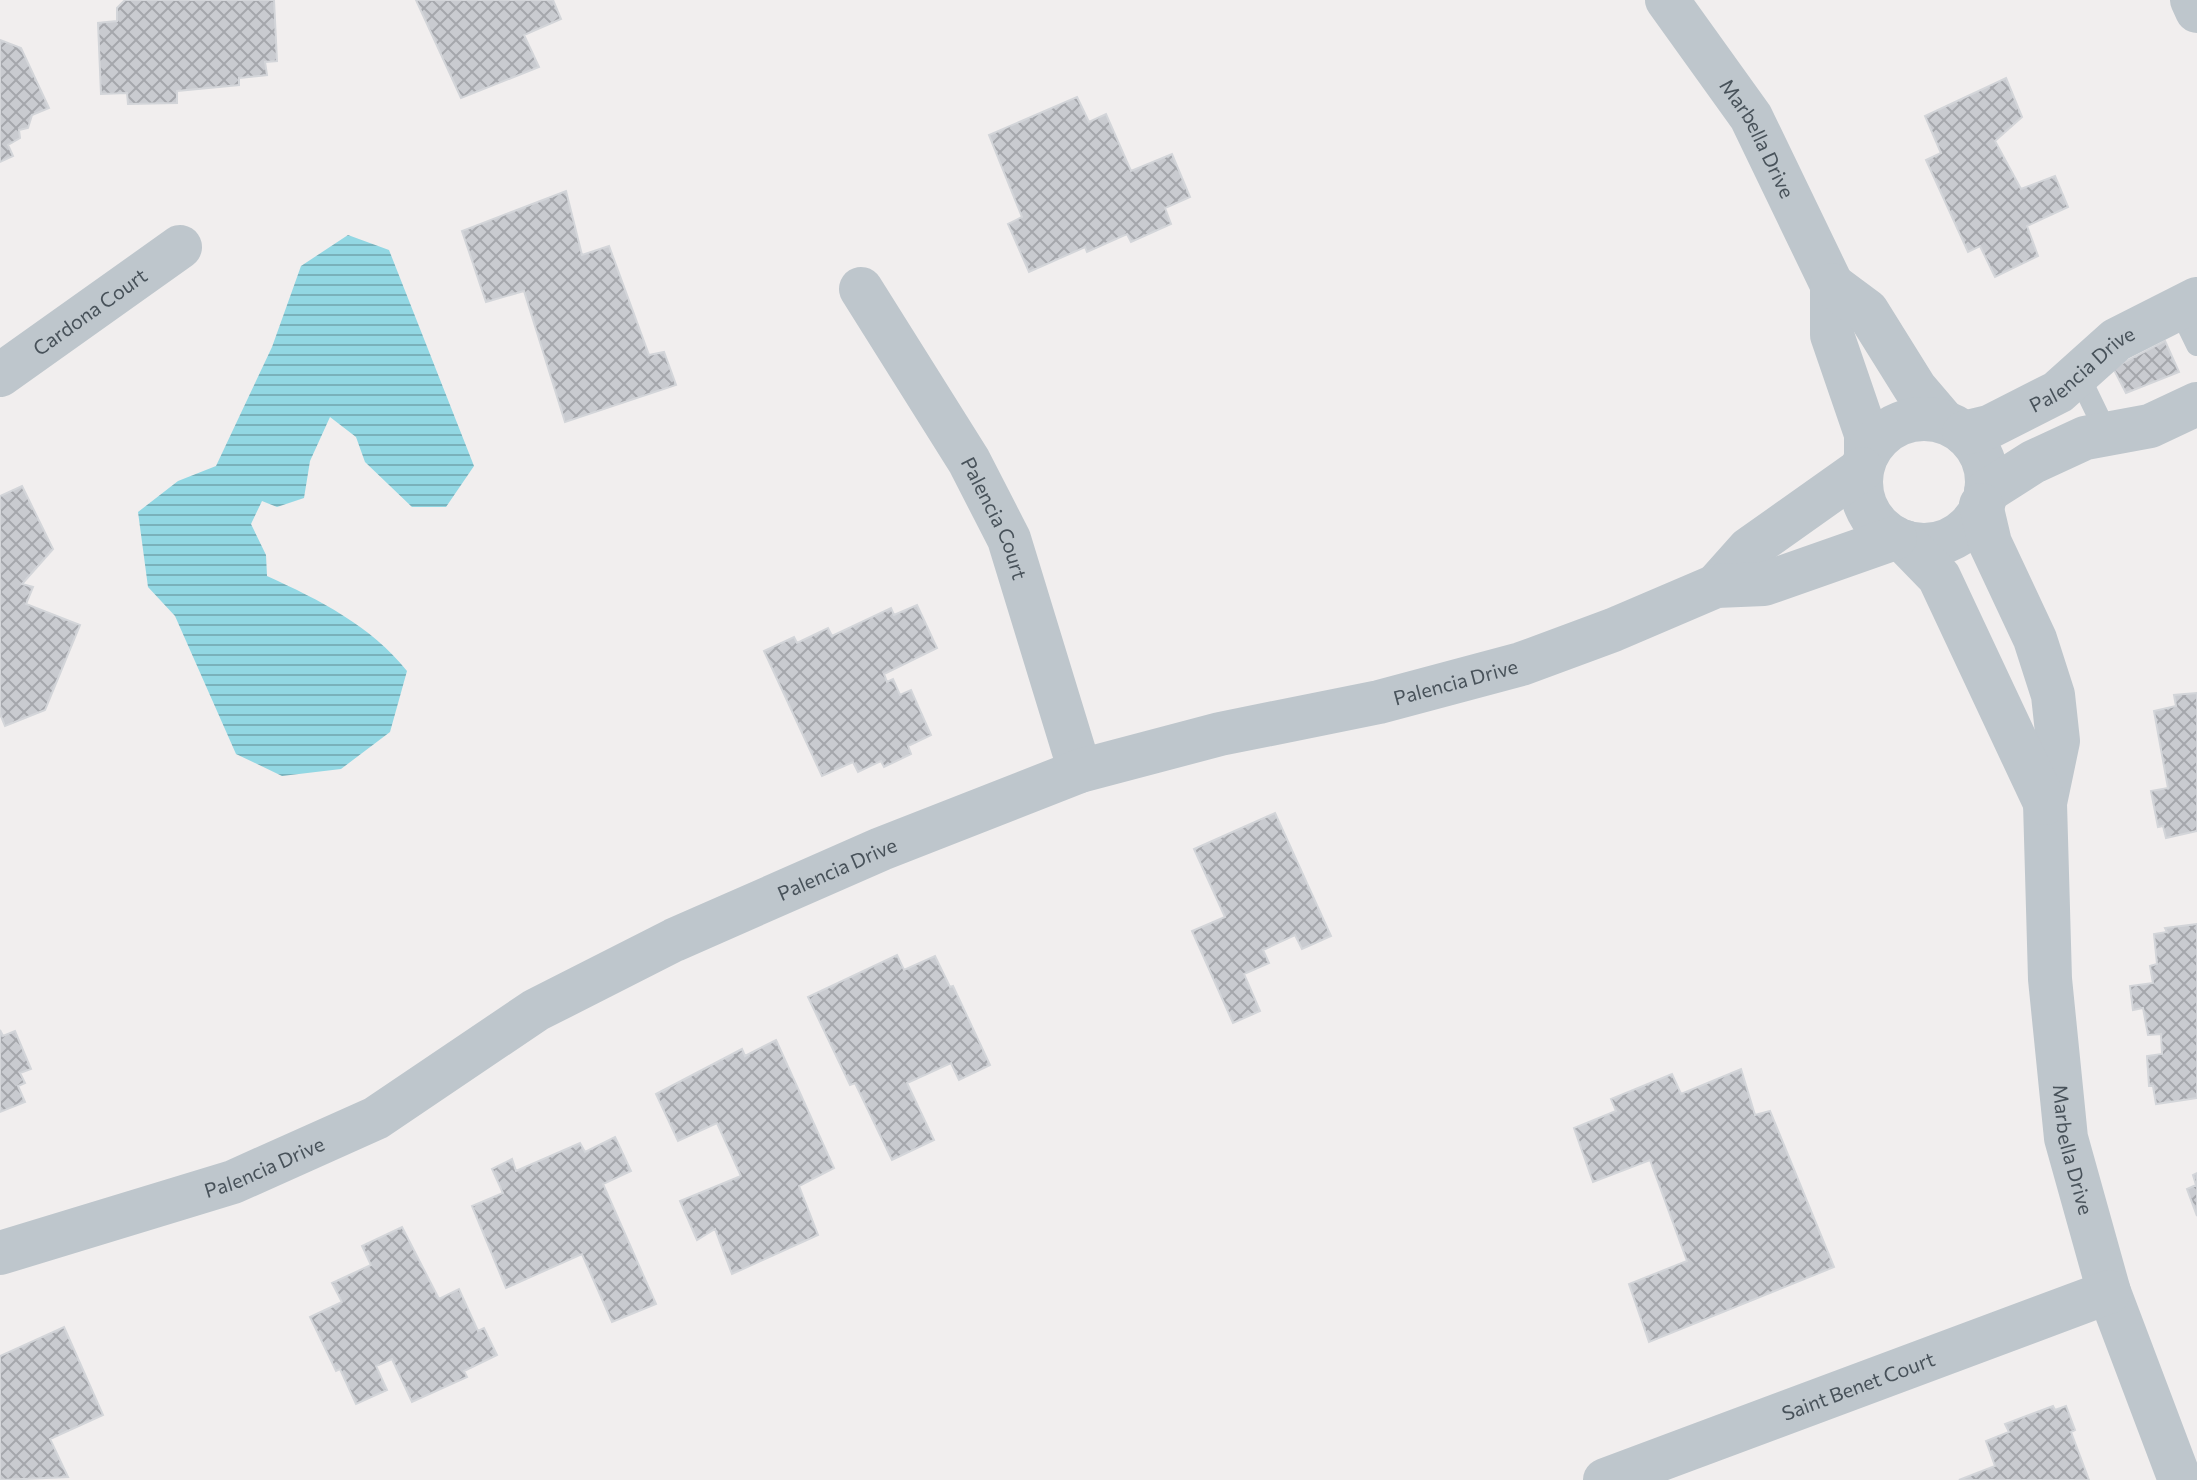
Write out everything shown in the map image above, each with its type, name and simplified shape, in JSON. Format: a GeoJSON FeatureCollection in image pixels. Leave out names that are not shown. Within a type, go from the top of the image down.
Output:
{"type":"FeatureCollection","features":[{"type":"Feature","properties":{"kind":"street","name":"Marbella Drive"},"geometry":{"type":"LineString","coordinates":[[1667,0],[1751,117],[1832,285],[1832,335],[1866,434],[1864,462]]}},
{"type":"Feature","properties":{"kind":"street"},"geometry":{"type":"LineString","coordinates":[[2192,0],[2197,11]]}},
{"type":"Feature","properties":{"kind":"street","name":"Cardona Court"},"geometry":{"type":"LineString","coordinates":[[0,375],[180,247]]}},
{"type":"Feature","properties":{"kind":"street","name":"Marbella Drive"},"geometry":{"type":"LineString","coordinates":[[1832,285],[1867,311],[1915,388],[1954,427]]}},
{"type":"Feature","properties":{"kind":"street","name":"Palencia Court"},"geometry":{"type":"LineString","coordinates":[[861,289],[969,461],[1009,539],[1080,771]]}},
{"type":"Feature","properties":{"kind":"street","name":"Palencia Drive"},"geometry":{"type":"LineString","coordinates":[[1954,427],[1989,427],[2058,392],[2116,340],[2191,317]]}},
{"type":"Feature","properties":{"kind":"street"},"geometry":{"type":"LineString","coordinates":[[1984,498],[1986,470],[1978,449],[1954,427],[1922,418],[1903,422],[1885,431],[1864,462],[1864,503],[1874,520],[1900,540],[1925,545],[1947,541],[1965,529],[1984,498],[2033,462],[2085,438],[2150,426],[2197,404]]}},
{"type":"Feature","properties":{"kind":"street","name":"Palencia Drive"},"geometry":{"type":"LineString","coordinates":[[1716,586],[1749,549],[1864,462]]}},
{"type":"Feature","properties":{"kind":"street","name":"Marbella Drive"},"geometry":{"type":"LineString","coordinates":[[1984,498],[1990,543],[2035,639],[2053,695],[2058,741],[2045,803],[2050,979],[2066,1138],[2109,1292],[2180,1480]]}},
{"type":"Feature","properties":{"kind":"street","name":"Marbella Drive"},"geometry":{"type":"LineString","coordinates":[[1900,540],[1927,561],[1939,577],[2045,803]]}},
{"type":"Feature","properties":{"kind":"street","name":"Palencia Drive"},"geometry":{"type":"LineString","coordinates":[[0,1253],[203,1192],[262,1169],[376,1118],[536,1010],[674,940],[881,849],[1080,771],[1220,734],[1379,702],[1521,664],[1613,630],[1716,586],[1764,584],[1900,540]]}},
{"type":"Feature","properties":{"kind":"street","name":"Saint Benet Court"},"geometry":{"type":"LineString","coordinates":[[1605,1480],[2109,1292]]}},
{"type":"Feature","properties":{"kind":"lane"},"geometry":{"type":"LineString","coordinates":[[2078,374],[2107,434]]}},
{"type":"Feature","properties":{"kind":"water"},"geometry":{"type":"Polygon","coordinates":[[[348,235],[389,250],[474,466],[446,507],[412,507],[365,462],[356,437],[330,417],[310,461],[304,498],[277,507],[262,501],[251,524],[266,555],[267,576],[361,627],[407,671],[390,732],[341,769],[282,776],[236,754],[175,616],[148,587],[138,512],[178,481],[216,466],[272,347],[301,266],[348,235]]]}},
{"type":"Feature","properties":{"kind":"building"},"geometry":{"type":"Polygon","coordinates":[[[125,0],[274,0],[277,61],[265,62],[267,75],[239,78],[239,85],[177,91],[177,103],[128,104],[127,93],[101,94],[98,23],[117,21],[117,8],[125,0]]]}},
{"type":"Feature","properties":{"kind":"building"},"geometry":{"type":"Polygon","coordinates":[[[416,0],[553,0],[561,19],[524,35],[539,67],[461,98],[416,0]]]}},
{"type":"Feature","properties":{"kind":"building"},"geometry":{"type":"Polygon","coordinates":[[[0,40],[21,48],[49,108],[32,115],[28,128],[19,130],[20,138],[8,145],[13,156],[0,162],[0,40]]]}},
{"type":"Feature","properties":{"kind":"building"},"geometry":{"type":"Polygon","coordinates":[[[2006,78],[2022,117],[1995,141],[2021,189],[2055,176],[2068,207],[2027,226],[2038,256],[1995,277],[1980,246],[1968,252],[1926,160],[1941,153],[1925,116],[2006,78]]]}},
{"type":"Feature","properties":{"kind":"building"},"geometry":{"type":"Polygon","coordinates":[[[1077,97],[1089,122],[1106,114],[1131,171],[1172,154],[1190,197],[1165,208],[1171,224],[1131,242],[1127,234],[1087,252],[1085,247],[1029,272],[1008,224],[1022,217],[989,135],[1077,97]]]}},
{"type":"Feature","properties":{"kind":"building"},"geometry":{"type":"Polygon","coordinates":[[[566,191],[582,255],[609,246],[649,355],[664,352],[676,385],[565,422],[524,291],[486,302],[462,231],[566,191]]]}},
{"type":"Feature","properties":{"kind":"building"},"geometry":{"type":"Polygon","coordinates":[[[2165,341],[2179,372],[2126,393],[2113,368],[2165,341]]]}},
{"type":"Feature","properties":{"kind":"building"},"geometry":{"type":"Polygon","coordinates":[[[22,486],[53,549],[22,584],[33,587],[26,604],[80,625],[45,710],[5,726],[0,714],[0,496],[22,486]]]}},
{"type":"Feature","properties":{"kind":"building"},"geometry":{"type":"Polygon","coordinates":[[[917,605],[937,648],[884,674],[887,682],[893,679],[900,695],[911,690],[931,735],[908,746],[911,754],[884,767],[881,761],[858,772],[853,762],[822,776],[764,651],[794,637],[797,643],[828,628],[832,636],[891,608],[894,615],[917,605]]]}},
{"type":"Feature","properties":{"kind":"building"},"geometry":{"type":"Polygon","coordinates":[[[2197,693],[2197,831],[2166,838],[2163,826],[2158,827],[2151,791],[2168,788],[2154,711],[2176,706],[2174,695],[2197,693]]]}},
{"type":"Feature","properties":{"kind":"building"},"geometry":{"type":"Polygon","coordinates":[[[1275,813],[1331,936],[1302,949],[1295,935],[1263,950],[1269,963],[1244,974],[1260,1011],[1233,1023],[1192,931],[1225,917],[1194,849],[1275,813]]]}},
{"type":"Feature","properties":{"kind":"building"},"geometry":{"type":"Polygon","coordinates":[[[2197,924],[2197,1098],[2156,1104],[2153,1086],[2149,1086],[2147,1056],[2162,1054],[2161,1034],[2148,1035],[2143,1008],[2133,1010],[2130,986],[2153,983],[2150,966],[2157,964],[2154,934],[2167,932],[2165,928],[2197,924]]]}},
{"type":"Feature","properties":{"kind":"building"},"geometry":{"type":"Polygon","coordinates":[[[897,955],[904,970],[935,956],[950,987],[953,986],[990,1065],[959,1080],[951,1063],[907,1083],[934,1140],[892,1160],[855,1083],[850,1085],[808,997],[897,955]]]}},
{"type":"Feature","properties":{"kind":"building"},"geometry":{"type":"Polygon","coordinates":[[[0,1030],[3,1036],[15,1031],[31,1069],[20,1073],[25,1083],[18,1086],[25,1102],[0,1112],[0,1030]]]}},
{"type":"Feature","properties":{"kind":"building"},"geometry":{"type":"Polygon","coordinates":[[[776,1040],[834,1168],[799,1186],[818,1235],[732,1274],[715,1229],[697,1240],[680,1201],[741,1176],[717,1123],[678,1141],[656,1094],[742,1049],[745,1056],[776,1040]]]}},
{"type":"Feature","properties":{"kind":"building"},"geometry":{"type":"Polygon","coordinates":[[[1741,1069],[1755,1115],[1770,1111],[1834,1267],[1649,1342],[1629,1284],[1687,1261],[1650,1160],[1593,1182],[1574,1128],[1616,1111],[1611,1099],[1672,1074],[1681,1094],[1741,1069]]]}},
{"type":"Feature","properties":{"kind":"building"},"geometry":{"type":"Polygon","coordinates":[[[615,1137],[631,1171],[603,1184],[656,1304],[612,1322],[582,1254],[506,1288],[472,1206],[503,1193],[492,1169],[512,1159],[516,1171],[580,1143],[585,1152],[615,1137]]]}},
{"type":"Feature","properties":{"kind":"building"},"geometry":{"type":"Polygon","coordinates":[[[2197,1173],[2197,1216],[2187,1189],[2196,1185],[2193,1175],[2197,1173]]]}},
{"type":"Feature","properties":{"kind":"building"},"geometry":{"type":"Polygon","coordinates":[[[402,1227],[439,1299],[459,1289],[478,1331],[484,1328],[497,1355],[464,1371],[467,1377],[412,1402],[392,1359],[376,1366],[387,1390],[356,1404],[310,1317],[342,1302],[332,1283],[371,1265],[362,1246],[402,1227]]]}},
{"type":"Feature","properties":{"kind":"building"},"geometry":{"type":"Polygon","coordinates":[[[64,1327],[103,1415],[50,1439],[68,1477],[0,1480],[0,1356],[64,1327]]]}},
{"type":"Feature","properties":{"kind":"building"},"geometry":{"type":"Polygon","coordinates":[[[2053,1406],[2055,1410],[2066,1406],[2075,1430],[2071,1432],[2089,1480],[1959,1480],[1995,1466],[1986,1441],[2009,1432],[2005,1424],[2053,1406]]]}}]}
